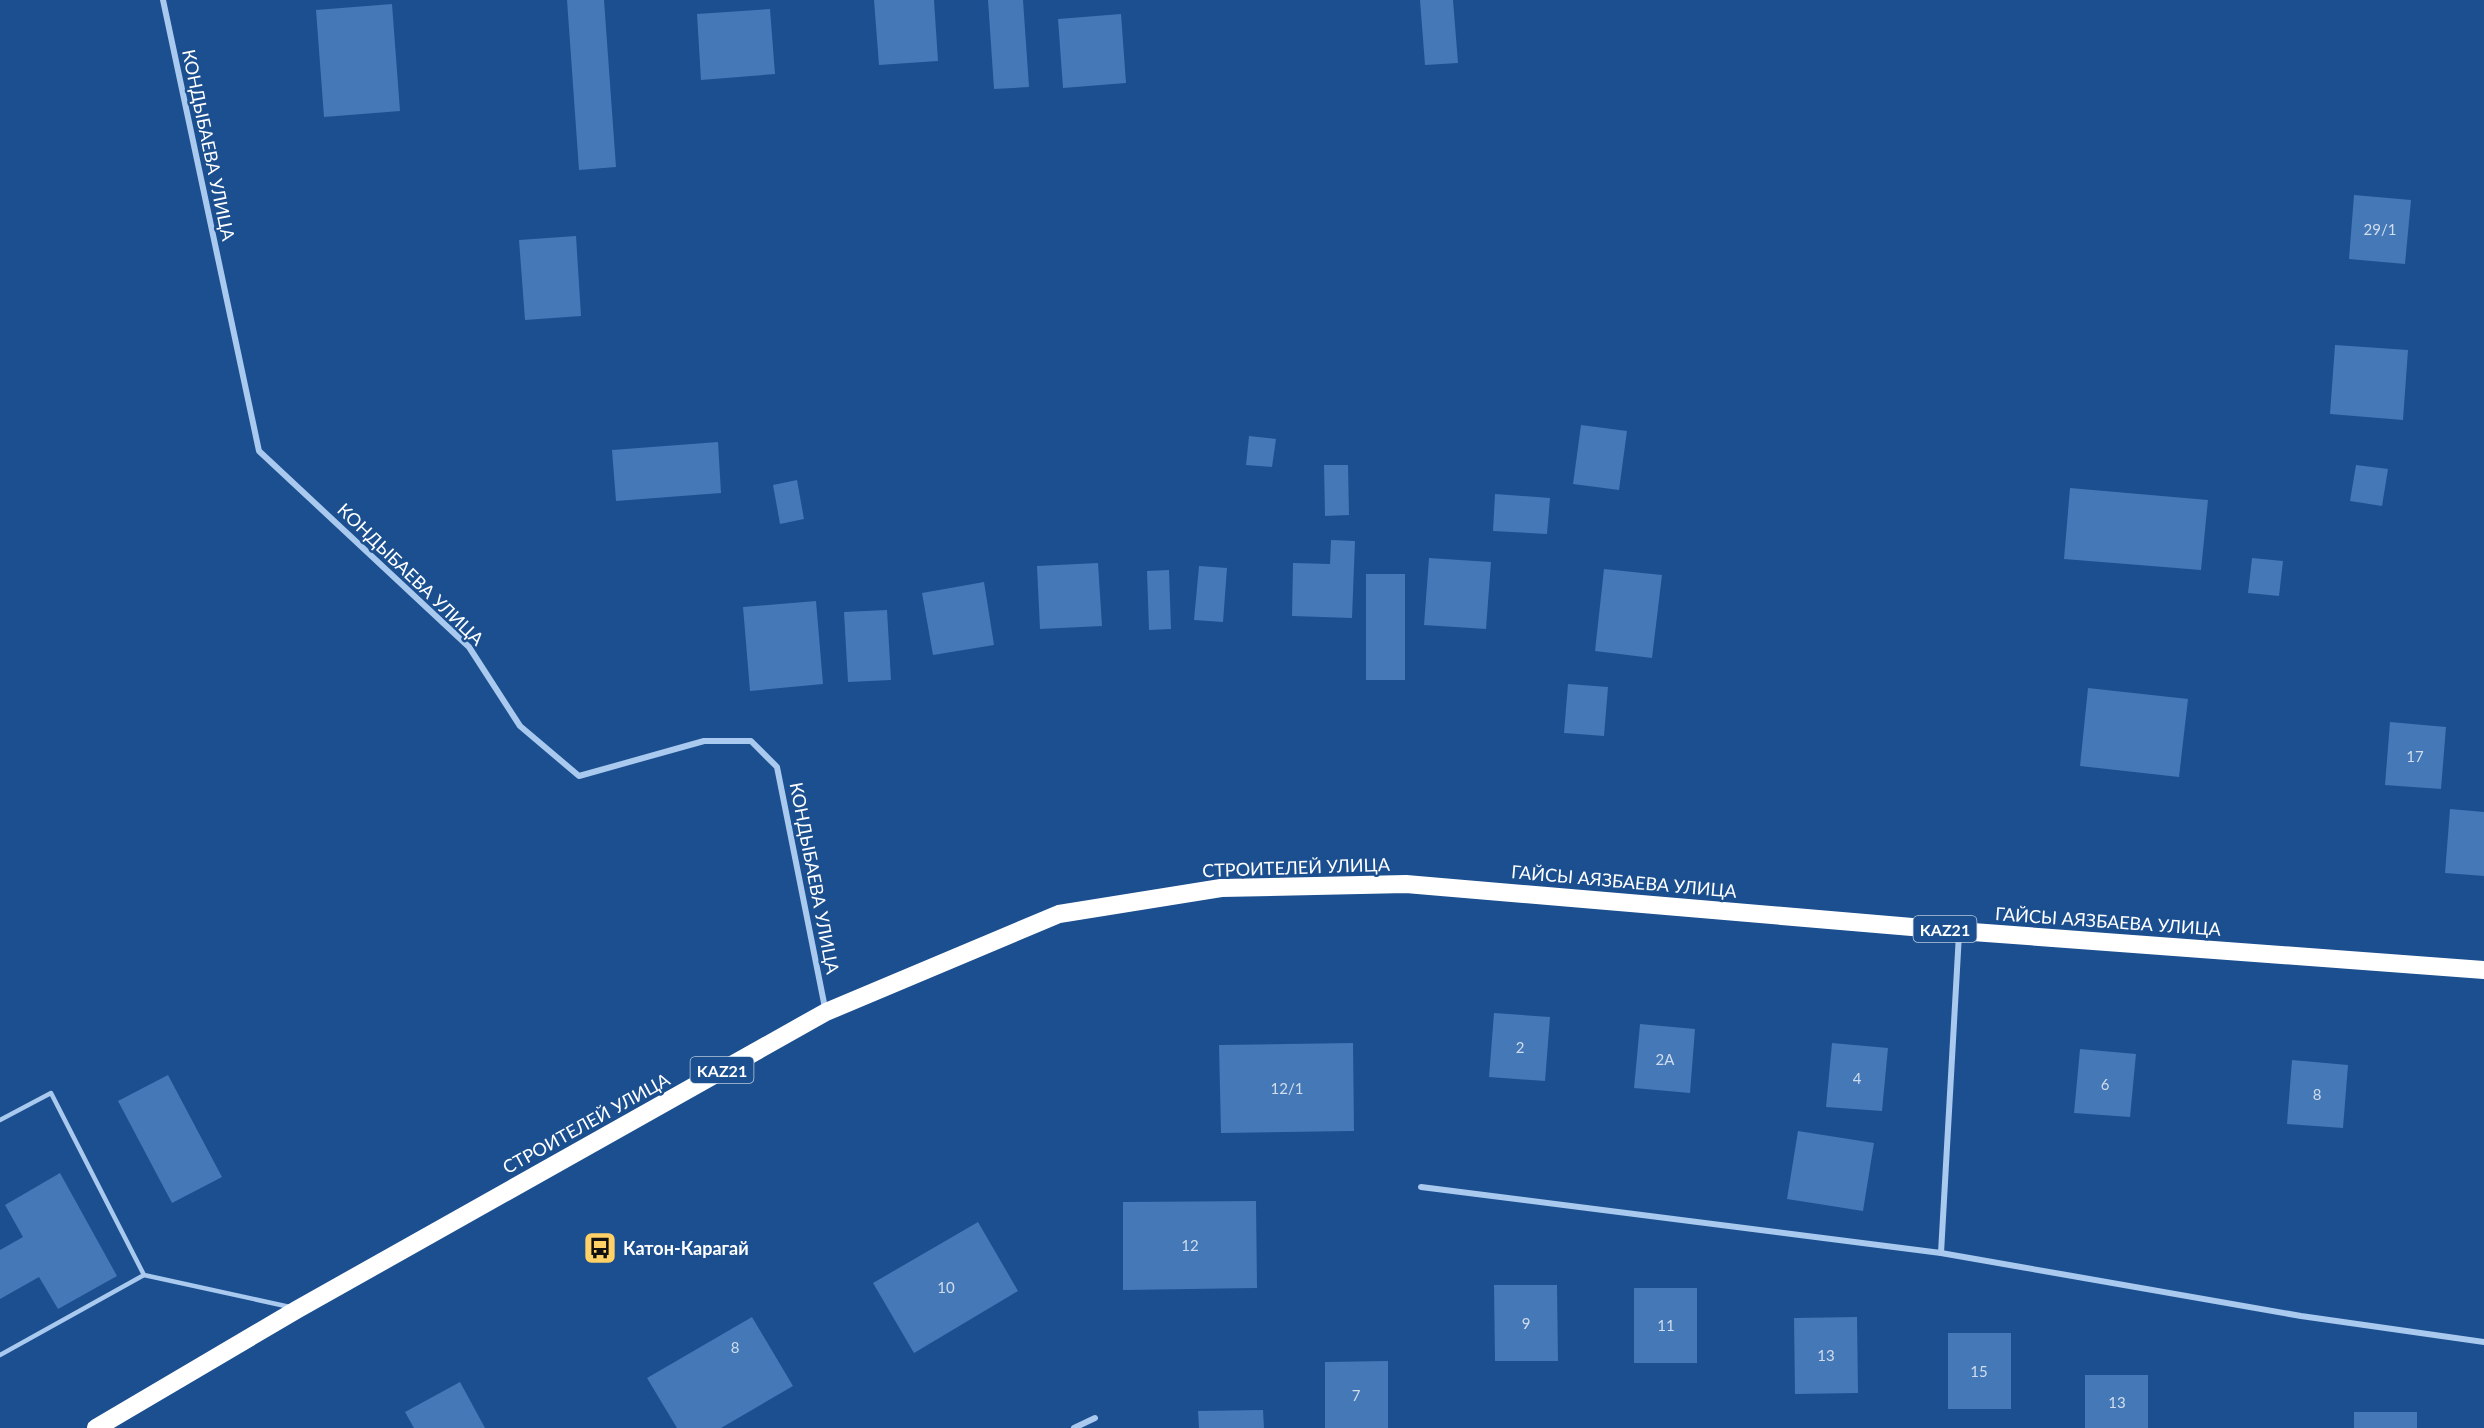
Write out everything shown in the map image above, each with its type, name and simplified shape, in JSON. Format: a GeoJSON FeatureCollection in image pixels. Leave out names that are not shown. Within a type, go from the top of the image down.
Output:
{"type":"FeatureCollection","features":[{"type":"Feature","properties":{"kind":"highway","name":"СТРОИТЕЛЕЙ УЛИЦА"},"geometry":{"type":"LineString","coordinates":[[96,1428],[298,1308],[826,1012],[1059,914],[1221,888],[1406,884]]}},
{"type":"Feature","properties":{"kind":"highway","name":"ГАЙСЫ АЯЗБАЕВА УЛИЦА"},"geometry":{"type":"LineString","coordinates":[[1406,884],[1959,931],[2484,970]]}},
{"type":"Feature","properties":{"kind":"street","name":"КОНДЫБАЕВА УЛИЦА"},"geometry":{"type":"LineString","coordinates":[[163,0],[259,451],[469,647],[520,726],[579,776],[704,741],[751,741],[777,767],[826,1012]]}},
{"type":"Feature","properties":{"kind":"street"},"geometry":{"type":"LineString","coordinates":[[1941,1253],[1959,931]]}},
{"type":"Feature","properties":{"kind":"street"},"geometry":{"type":"LineString","coordinates":[[1421,1187],[1941,1253],[2301,1316],[2484,1342]]}},
{"type":"Feature","properties":{"kind":"street"},"geometry":{"type":"LineString","coordinates":[[1074,1428],[1095,1418]]}},
{"type":"Feature","properties":{"kind":"lane"},"geometry":{"type":"LineString","coordinates":[[0,1120],[51,1093],[144,1275]]}},
{"type":"Feature","properties":{"kind":"lane"},"geometry":{"type":"LineString","coordinates":[[0,1354],[144,1275],[298,1308]]}},
{"type":"Feature","properties":{"kind":"building"},"geometry":{"type":"Polygon","coordinates":[[[567,0],[604,0],[616,167],[579,170],[567,0]]]}},
{"type":"Feature","properties":{"kind":"building"},"geometry":{"type":"Polygon","coordinates":[[[874,0],[934,0],[938,61],[879,65],[874,0]]]}},
{"type":"Feature","properties":{"kind":"building"},"geometry":{"type":"Polygon","coordinates":[[[988,0],[1023,0],[1029,87],[994,89],[988,0]]]}},
{"type":"Feature","properties":{"kind":"building"},"geometry":{"type":"Polygon","coordinates":[[[1420,0],[1453,0],[1458,63],[1425,65],[1420,0]]]}},
{"type":"Feature","properties":{"kind":"building"},"geometry":{"type":"Polygon","coordinates":[[[392,4],[400,111],[324,117],[316,10],[392,4]]]}},
{"type":"Feature","properties":{"kind":"building"},"geometry":{"type":"Polygon","coordinates":[[[770,9],[775,74],[701,80],[697,14],[770,9]]]}},
{"type":"Feature","properties":{"kind":"building"},"geometry":{"type":"Polygon","coordinates":[[[1121,14],[1126,83],[1063,88],[1058,19],[1121,14]]]}},
{"type":"Feature","properties":{"kind":"building"},"geometry":{"type":"Polygon","coordinates":[[[2354,195],[2411,200],[2405,264],[2349,259],[2354,195]]]}},
{"type":"Feature","properties":{"kind":"building"},"geometry":{"type":"Polygon","coordinates":[[[576,236],[581,316],[525,320],[519,240],[576,236]]]}},
{"type":"Feature","properties":{"kind":"building"},"geometry":{"type":"Polygon","coordinates":[[[2335,345],[2408,350],[2403,420],[2330,414],[2335,345]]]}},
{"type":"Feature","properties":{"kind":"building"},"geometry":{"type":"Polygon","coordinates":[[[1581,425],[1627,431],[1619,490],[1573,484],[1581,425]]]}},
{"type":"Feature","properties":{"kind":"building"},"geometry":{"type":"Polygon","coordinates":[[[1249,436],[1276,439],[1272,467],[1246,465],[1249,436]]]}},
{"type":"Feature","properties":{"kind":"building"},"geometry":{"type":"Polygon","coordinates":[[[718,442],[721,493],[616,501],[612,450],[718,442]]]}},
{"type":"Feature","properties":{"kind":"building"},"geometry":{"type":"Polygon","coordinates":[[[1324,465],[1348,465],[1349,515],[1325,516],[1324,465]]]}},
{"type":"Feature","properties":{"kind":"building"},"geometry":{"type":"Polygon","coordinates":[[[2356,465],[2388,469],[2382,506],[2350,501],[2356,465]]]}},
{"type":"Feature","properties":{"kind":"building"},"geometry":{"type":"Polygon","coordinates":[[[797,480],[804,519],[780,524],[773,485],[797,480]]]}},
{"type":"Feature","properties":{"kind":"building"},"geometry":{"type":"Polygon","coordinates":[[[2070,488],[2208,500],[2201,570],[2064,559],[2070,488]]]}},
{"type":"Feature","properties":{"kind":"building"},"geometry":{"type":"Polygon","coordinates":[[[1495,494],[1550,498],[1547,534],[1493,531],[1495,494]]]}},
{"type":"Feature","properties":{"kind":"building"},"geometry":{"type":"Polygon","coordinates":[[[1331,540],[1355,541],[1352,618],[1292,616],[1293,563],[1330,564],[1331,540]]]}},
{"type":"Feature","properties":{"kind":"building"},"geometry":{"type":"Polygon","coordinates":[[[1429,558],[1491,562],[1486,629],[1424,625],[1429,558]]]}},
{"type":"Feature","properties":{"kind":"building"},"geometry":{"type":"Polygon","coordinates":[[[2252,558],[2283,561],[2279,596],[2248,593],[2252,558]]]}},
{"type":"Feature","properties":{"kind":"building"},"geometry":{"type":"Polygon","coordinates":[[[1098,563],[1102,626],[1040,629],[1037,566],[1098,563]]]}},
{"type":"Feature","properties":{"kind":"building"},"geometry":{"type":"Polygon","coordinates":[[[1199,566],[1227,568],[1223,622],[1194,620],[1199,566]]]}},
{"type":"Feature","properties":{"kind":"building"},"geometry":{"type":"Polygon","coordinates":[[[1604,569],[1662,575],[1652,658],[1595,651],[1604,569]]]}},
{"type":"Feature","properties":{"kind":"building"},"geometry":{"type":"Polygon","coordinates":[[[1169,570],[1171,629],[1149,630],[1147,571],[1169,570]]]}},
{"type":"Feature","properties":{"kind":"building"},"geometry":{"type":"Polygon","coordinates":[[[1366,574],[1405,574],[1405,680],[1366,680],[1366,574]]]}},
{"type":"Feature","properties":{"kind":"building"},"geometry":{"type":"Polygon","coordinates":[[[984,582],[994,645],[933,655],[922,593],[984,582]]]}},
{"type":"Feature","properties":{"kind":"building"},"geometry":{"type":"Polygon","coordinates":[[[816,601],[823,684],[750,691],[743,607],[816,601]]]}},
{"type":"Feature","properties":{"kind":"building"},"geometry":{"type":"Polygon","coordinates":[[[887,610],[891,680],[848,682],[844,612],[887,610]]]}},
{"type":"Feature","properties":{"kind":"building"},"geometry":{"type":"Polygon","coordinates":[[[1568,684],[1608,687],[1604,736],[1564,733],[1568,684]]]}},
{"type":"Feature","properties":{"kind":"building"},"geometry":{"type":"Polygon","coordinates":[[[2088,688],[2188,699],[2179,777],[2080,766],[2088,688]]]}},
{"type":"Feature","properties":{"kind":"building"},"geometry":{"type":"Polygon","coordinates":[[[2390,722],[2446,727],[2441,789],[2385,785],[2390,722]]]}},
{"type":"Feature","properties":{"kind":"building"},"geometry":{"type":"Polygon","coordinates":[[[2450,809],[2484,812],[2484,876],[2445,873],[2450,809]]]}},
{"type":"Feature","properties":{"kind":"building"},"geometry":{"type":"Polygon","coordinates":[[[1494,1013],[1550,1017],[1545,1081],[1489,1077],[1494,1013]]]}},
{"type":"Feature","properties":{"kind":"building"},"geometry":{"type":"Polygon","coordinates":[[[1640,1024],[1695,1029],[1690,1093],[1634,1088],[1640,1024]]]}},
{"type":"Feature","properties":{"kind":"building"},"geometry":{"type":"Polygon","coordinates":[[[1353,1043],[1354,1131],[1221,1133],[1219,1045],[1353,1043]]]}},
{"type":"Feature","properties":{"kind":"building"},"geometry":{"type":"Polygon","coordinates":[[[1832,1043],[1888,1048],[1882,1111],[1826,1107],[1832,1043]]]}},
{"type":"Feature","properties":{"kind":"building"},"geometry":{"type":"Polygon","coordinates":[[[2080,1049],[2136,1054],[2130,1117],[2074,1113],[2080,1049]]]}},
{"type":"Feature","properties":{"kind":"building"},"geometry":{"type":"Polygon","coordinates":[[[2292,1060],[2348,1065],[2343,1128],[2287,1124],[2292,1060]]]}},
{"type":"Feature","properties":{"kind":"building"},"geometry":{"type":"Polygon","coordinates":[[[168,1075],[222,1177],[172,1203],[118,1101],[168,1075]]]}},
{"type":"Feature","properties":{"kind":"building"},"geometry":{"type":"Polygon","coordinates":[[[1798,1131],[1874,1143],[1863,1211],[1787,1199],[1798,1131]]]}},
{"type":"Feature","properties":{"kind":"building"},"geometry":{"type":"Polygon","coordinates":[[[60,1173],[117,1276],[58,1309],[39,1277],[0,1299],[0,1250],[23,1237],[5,1205],[60,1173]]]}},
{"type":"Feature","properties":{"kind":"building"},"geometry":{"type":"Polygon","coordinates":[[[1256,1201],[1257,1288],[1123,1290],[1123,1202],[1256,1201]]]}},
{"type":"Feature","properties":{"kind":"building"},"geometry":{"type":"Polygon","coordinates":[[[978,1222],[1018,1291],[914,1353],[873,1283],[978,1222]]]}},
{"type":"Feature","properties":{"kind":"building"},"geometry":{"type":"Polygon","coordinates":[[[1494,1285],[1557,1285],[1558,1361],[1495,1361],[1494,1285]]]}},
{"type":"Feature","properties":{"kind":"building"},"geometry":{"type":"Polygon","coordinates":[[[1634,1288],[1697,1288],[1697,1363],[1634,1363],[1634,1288]]]}},
{"type":"Feature","properties":{"kind":"building"},"geometry":{"type":"Polygon","coordinates":[[[752,1317],[793,1386],[721,1428],[677,1428],[647,1378],[752,1317]]]}},
{"type":"Feature","properties":{"kind":"building"},"geometry":{"type":"Polygon","coordinates":[[[1857,1317],[1858,1393],[1795,1394],[1794,1318],[1857,1317]]]}},
{"type":"Feature","properties":{"kind":"building"},"geometry":{"type":"Polygon","coordinates":[[[1948,1333],[2011,1333],[2011,1409],[1948,1409],[1948,1333]]]}},
{"type":"Feature","properties":{"kind":"building"},"geometry":{"type":"Polygon","coordinates":[[[1388,1361],[1388,1428],[1325,1428],[1325,1362],[1388,1361]]]}},
{"type":"Feature","properties":{"kind":"building"},"geometry":{"type":"Polygon","coordinates":[[[2085,1375],[2148,1375],[2148,1428],[2085,1428],[2085,1375]]]}},
{"type":"Feature","properties":{"kind":"building"},"geometry":{"type":"Polygon","coordinates":[[[460,1382],[485,1428],[414,1428],[405,1412],[460,1382]]]}},
{"type":"Feature","properties":{"kind":"building"},"geometry":{"type":"Polygon","coordinates":[[[1263,1410],[1264,1428],[1199,1428],[1198,1411],[1263,1410]]]}},
{"type":"Feature","properties":{"kind":"building"},"geometry":{"type":"Polygon","coordinates":[[[2354,1412],[2417,1412],[2417,1428],[2354,1428],[2354,1412]]]}},
{"type":"Feature","properties":{"kind":"place","name":"Катон-Карагай"},"geometry":{"type":"Point","coordinates":[600,1248]}}]}
